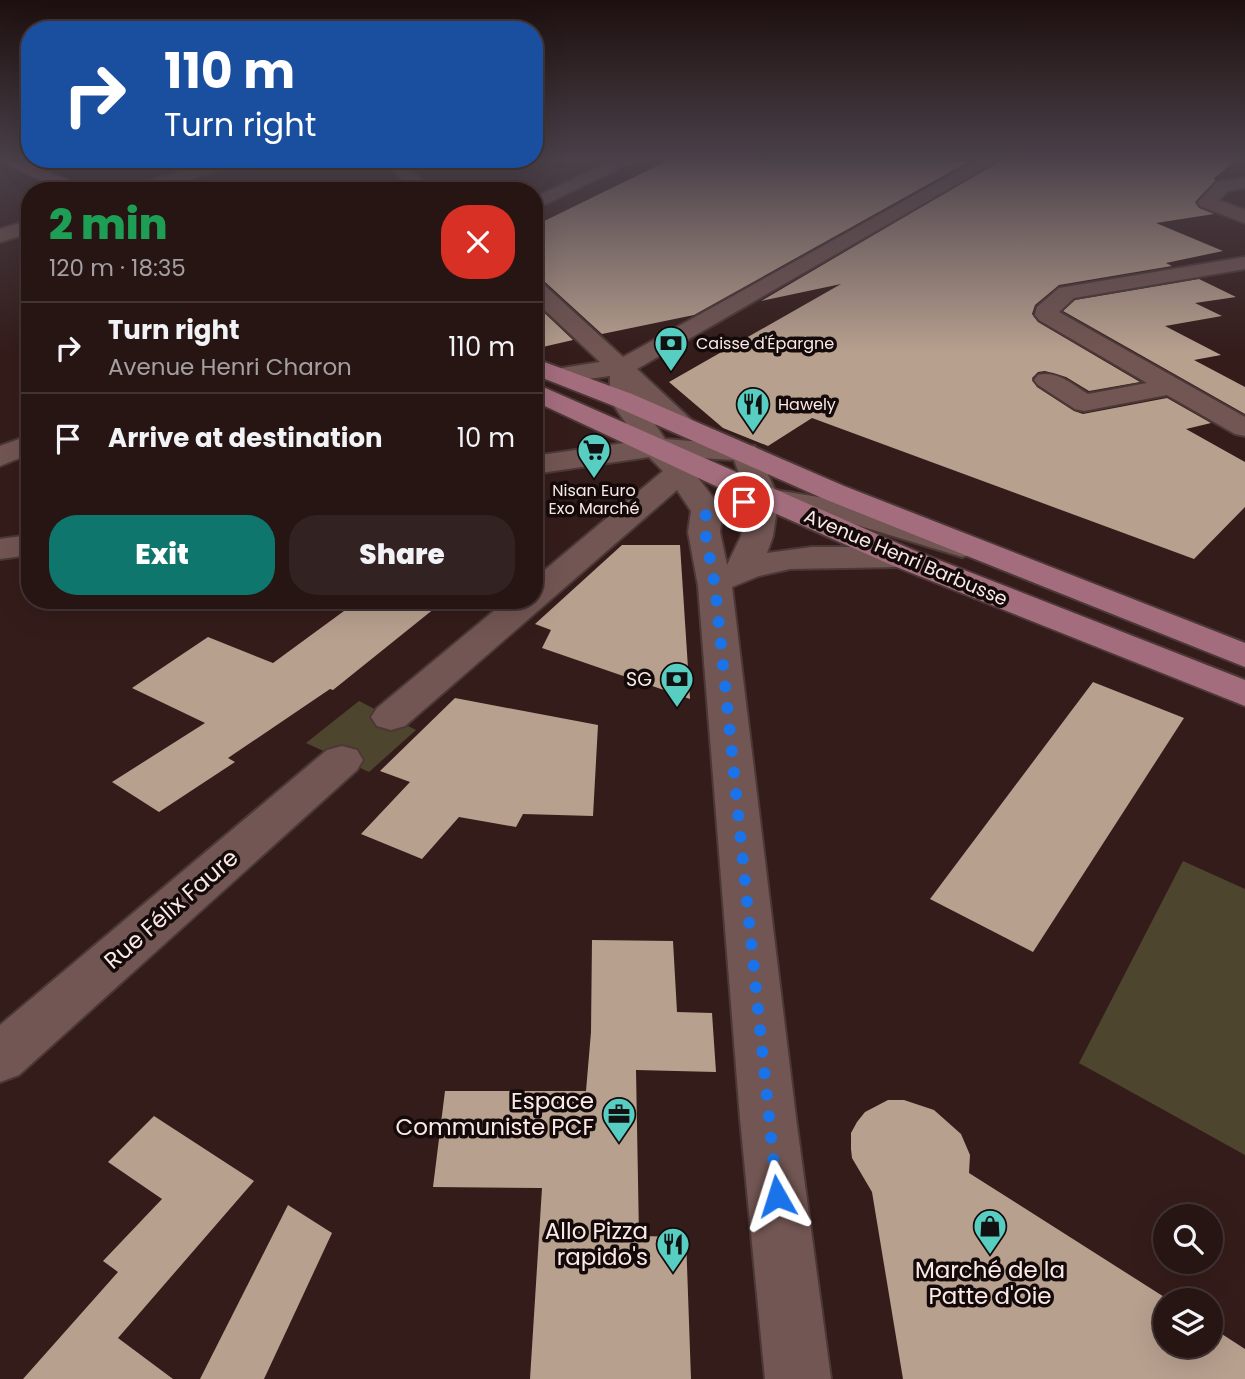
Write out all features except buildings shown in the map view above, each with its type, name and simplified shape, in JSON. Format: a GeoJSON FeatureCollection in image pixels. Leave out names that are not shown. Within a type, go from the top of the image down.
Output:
{"type":"FeatureCollection","features":[{"type":"Feature","properties":{"kind":"main road","name":"Avenue Henri Barbusse"},"geometry":{"type":"LineString","coordinates":[[546,371],[623,400],[834,492],[1245,656]]}},
{"type":"Feature","properties":{"kind":"main road","name":"Avenue Henri Barbusse"},"geometry":{"type":"LineString","coordinates":[[543,395],[763,497],[901,557],[1245,694]]}},
{"type":"Feature","properties":{"kind":"street"},"geometry":{"type":"LineString","coordinates":[[546,371],[623,367],[875,225]]}},
{"type":"Feature","properties":{"kind":"street"},"geometry":{"type":"LineString","coordinates":[[0,236],[21,229]]}},
{"type":"Feature","properties":{"kind":"street"},"geometry":{"type":"LineString","coordinates":[[1245,263],[1067,293],[1048,306],[1047,315],[1245,428]]}},
{"type":"Feature","properties":{"kind":"street"},"geometry":{"type":"LineString","coordinates":[[543,296],[684,426]]}},
{"type":"Feature","properties":{"kind":"street"},"geometry":{"type":"LineString","coordinates":[[623,367],[623,400],[656,447],[680,472],[706,511],[705,532],[730,577],[768,1118],[798,1379]]}},
{"type":"Feature","properties":{"kind":"street"},"geometry":{"type":"LineString","coordinates":[[1047,380],[1084,402],[1171,386]]}},
{"type":"Feature","properties":{"kind":"street"},"geometry":{"type":"LineString","coordinates":[[0,457],[21,447]]}},
{"type":"Feature","properties":{"kind":"street"},"geometry":{"type":"LineString","coordinates":[[543,464],[656,447],[745,452],[763,497],[757,536],[730,577]]}},
{"type":"Feature","properties":{"kind":"street"},"geometry":{"type":"LineString","coordinates":[[543,588],[680,472]]}},
{"type":"Feature","properties":{"kind":"street"},"geometry":{"type":"LineString","coordinates":[[706,511],[763,497],[839,509],[900,531],[1006,560]]}},
{"type":"Feature","properties":{"kind":"street"},"geometry":{"type":"LineString","coordinates":[[0,549],[21,546]]}},
{"type":"Feature","properties":{"kind":"street"},"geometry":{"type":"LineString","coordinates":[[730,577],[825,557],[901,557]]}},
{"type":"Feature","properties":{"kind":"street"},"geometry":{"type":"LineString","coordinates":[[391,717],[518,609]]}},
{"type":"Feature","properties":{"kind":"street","name":"Rue Félix Faure"},"geometry":{"type":"LineString","coordinates":[[0,1058],[342,760]]}},
{"type":"Feature","properties":{"kind":"shaded area"},"geometry":{"type":"Polygon","coordinates":[[[359,701],[416,730],[369,772],[306,743],[359,701]]]}},
{"type":"Feature","properties":{"kind":"shaded area"},"geometry":{"type":"Polygon","coordinates":[[[1183,861],[1245,889],[1245,1155],[1079,1063],[1183,861]]]}},
{"type":"Feature","properties":{"kind":"place","name":"Caisse d'Épargne"},"geometry":{"type":"Point","coordinates":[671,373]}},
{"type":"Feature","properties":{"kind":"place","name":"Hawely"},"geometry":{"type":"Point","coordinates":[753,434]}},
{"type":"Feature","properties":{"kind":"place","name":"Nisan Euro Exo Marché"},"geometry":{"type":"Point","coordinates":[594,480]}},
{"type":"Feature","properties":{"kind":"place","name":"SG"},"geometry":{"type":"Point","coordinates":[677,709]}},
{"type":"Feature","properties":{"kind":"place","name":"Espace Communiste PCF"},"geometry":{"type":"Point","coordinates":[619,1144]}},
{"type":"Feature","properties":{"kind":"place","name":"Marché de la Patte d'Oie"},"geometry":{"type":"Point","coordinates":[990,1256]}},
{"type":"Feature","properties":{"kind":"place","name":"Allo Pizza rapido's"},"geometry":{"type":"Point","coordinates":[673,1274]}},
{"type":"Feature","properties":{"kind":"route"},"geometry":{"type":"LineString","coordinates":[[744,502],[706,511],[705,532],[715,586],[726,720],[777,1196]]}}]}
